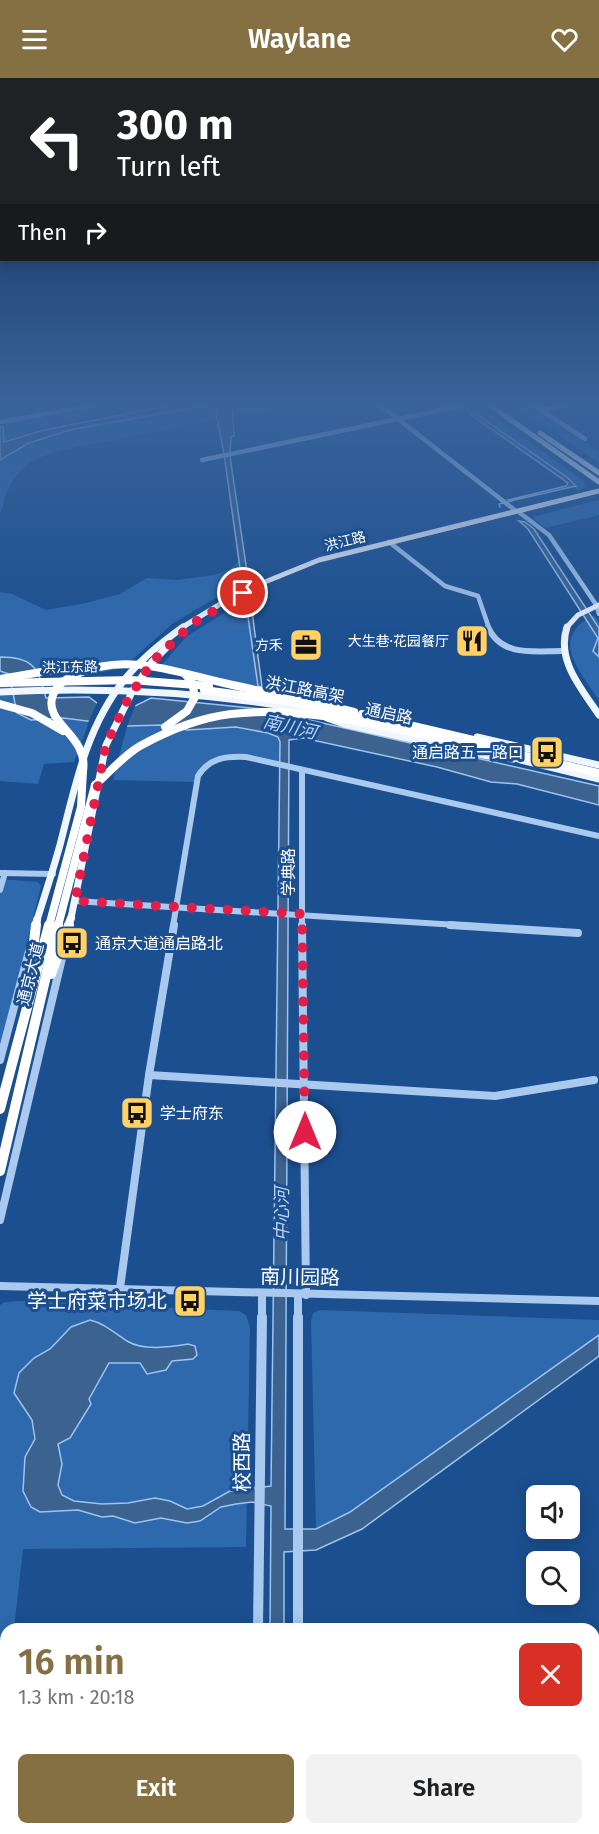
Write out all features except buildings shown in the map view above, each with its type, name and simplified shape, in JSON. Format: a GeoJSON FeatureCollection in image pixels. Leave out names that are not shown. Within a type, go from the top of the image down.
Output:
{"type":"FeatureCollection","features":[{"type":"Feature","properties":{"kind":"highway"},"geometry":{"type":"LineString","coordinates":[[0,683],[130,658],[168,665],[190,678],[195,695],[190,709],[174,722],[125,751],[110,764],[95,785]]}},
{"type":"Feature","properties":{"kind":"highway"},"geometry":{"type":"LineString","coordinates":[[83,771],[84,756],[81,748],[55,715],[51,702],[54,693],[63,682],[79,672],[100,665],[124,662],[151,665],[299,697],[354,712]]}},
{"type":"Feature","properties":{"kind":"highway","name":"洪江路高架"},"geometry":{"type":"LineString","coordinates":[[0,683],[78,680],[175,683],[278,696],[599,769]]}},
{"type":"Feature","properties":{"kind":"highway","name":"洪江路高架"},"geometry":{"type":"LineString","coordinates":[[0,683],[128,684],[223,692],[292,702],[485,747],[599,769]]}},
{"type":"Feature","properties":{"kind":"highway"},"geometry":{"type":"LineString","coordinates":[[0,704],[32,713],[59,728],[76,748],[83,771]]}},
{"type":"Feature","properties":{"kind":"highway"},"geometry":{"type":"LineString","coordinates":[[95,785],[128,753],[153,737],[188,724],[241,714],[282,712],[338,717],[485,747]]}},
{"type":"Feature","properties":{"kind":"highway","name":"通京大道"},"geometry":{"type":"LineString","coordinates":[[0,1171],[82,799],[83,771]]}},
{"type":"Feature","properties":{"kind":"highway","name":"通京大道"},"geometry":{"type":"LineString","coordinates":[[0,1109],[18,1033],[95,785]]}},
{"type":"Feature","properties":{"kind":"highway"},"geometry":{"type":"LineString","coordinates":[[30,1036],[71,918]]}},
{"type":"Feature","properties":{"kind":"highway"},"geometry":{"type":"LineString","coordinates":[[18,1033],[31,969],[37,920]]}},
{"type":"Feature","properties":{"kind":"main road","name":"洪江路"},"geometry":{"type":"LineString","coordinates":[[126,678],[190,620],[237,592],[300,567],[599,492]]}},
{"type":"Feature","properties":{"kind":"main road","name":"洪江路"},"geometry":{"type":"LineString","coordinates":[[141,679],[151,663],[192,624],[243,593],[311,566],[391,543]]}},
{"type":"Feature","properties":{"kind":"main road"},"geometry":{"type":"LineString","coordinates":[[596,609],[580,616],[565,629],[561,640],[568,667],[599,715]]}},
{"type":"Feature","properties":{"kind":"main road"},"geometry":{"type":"LineString","coordinates":[[580,616],[568,630],[566,652],[573,668],[599,709]]}},
{"type":"Feature","properties":{"kind":"main road","name":"通京大道"},"geometry":{"type":"LineString","coordinates":[[37,920],[53,874],[74,784],[110,701],[126,678]]}},
{"type":"Feature","properties":{"kind":"main road","name":"洪江东路"},"geometry":{"type":"LineString","coordinates":[[0,683],[44,679],[141,679]]}},
{"type":"Feature","properties":{"kind":"main road"},"geometry":{"type":"LineString","coordinates":[[71,918],[106,745],[112,729],[141,679]]}},
{"type":"Feature","properties":{"kind":"main road","name":"通启路"},"geometry":{"type":"LineString","coordinates":[[141,679],[211,684],[289,697],[599,769]]}},
{"type":"Feature","properties":{"kind":"main road"},"geometry":{"type":"LineString","coordinates":[[133,690],[219,696],[295,708],[344,724],[488,756],[522,760],[599,779]]}},
{"type":"Feature","properties":{"kind":"main road","name":"洪江东路"},"geometry":{"type":"LineString","coordinates":[[0,692],[133,690]]}},
{"type":"Feature","properties":{"kind":"street"},"geometry":{"type":"LineString","coordinates":[[479,483],[549,535],[596,609]]}},
{"type":"Feature","properties":{"kind":"street"},"geometry":{"type":"LineString","coordinates":[[391,543],[445,586],[478,596],[493,637],[501,646],[515,649],[562,651]]}},
{"type":"Feature","properties":{"kind":"street"},"geometry":{"type":"LineString","coordinates":[[120,1288],[149,1075],[198,776],[205,765],[227,757],[260,760],[599,836]]}},
{"type":"Feature","properties":{"kind":"street","name":"学典路"},"geometry":{"type":"LineString","coordinates":[[299,1295],[305,1086],[302,773]]}},
{"type":"Feature","properties":{"kind":"street"},"geometry":{"type":"LineString","coordinates":[[0,890],[3,873],[53,874]]}},
{"type":"Feature","properties":{"kind":"street"},"geometry":{"type":"LineString","coordinates":[[75,901],[578,933]]}},
{"type":"Feature","properties":{"kind":"street"},"geometry":{"type":"LineString","coordinates":[[0,1220],[71,918]]}},
{"type":"Feature","properties":{"kind":"street"},"geometry":{"type":"LineString","coordinates":[[0,1060],[37,920]]}},
{"type":"Feature","properties":{"kind":"street"},"geometry":{"type":"LineString","coordinates":[[149,1075],[495,1096],[513,1095],[594,1080]]}},
{"type":"Feature","properties":{"kind":"street","name":"南川园路"},"geometry":{"type":"LineString","coordinates":[[0,1286],[599,1301]]}},
{"type":"Feature","properties":{"kind":"street","name":"校西路"},"geometry":{"type":"LineString","coordinates":[[258,1623],[266,1294]]}},
{"type":"Feature","properties":{"kind":"street"},"geometry":{"type":"LineString","coordinates":[[298,1623],[299,1295]]}},
{"type":"Feature","properties":{"kind":"shaded area"},"geometry":{"type":"Polygon","coordinates":[[[0,483],[12,483],[5,496],[0,514],[0,483]]]}},
{"type":"Feature","properties":{"kind":"shaded area"},"geometry":{"type":"Polygon","coordinates":[[[584,483],[585,487],[579,491],[574,488],[576,484],[584,483]]]}},
{"type":"Feature","properties":{"kind":"shaded area"},"geometry":{"type":"Polygon","coordinates":[[[599,500],[599,515],[546,528],[532,517],[599,500]]]}},
{"type":"Feature","properties":{"kind":"shaded area"},"geometry":{"type":"Polygon","coordinates":[[[239,561],[242,582],[172,624],[123,668],[102,672],[39,674],[31,665],[22,660],[0,657],[0,592],[12,594],[46,610],[120,594],[147,578],[177,580],[214,575],[229,570],[239,561]]]}},
{"type":"Feature","properties":{"kind":"shaded area"},"geometry":{"type":"Polygon","coordinates":[[[245,600],[258,686],[159,668],[186,637],[245,600]]]}},
{"type":"Feature","properties":{"kind":"shaded area"},"geometry":{"type":"Polygon","coordinates":[[[594,615],[599,622],[599,700],[577,666],[570,644],[580,624],[594,615]]]}},
{"type":"Feature","properties":{"kind":"shaded area"},"geometry":{"type":"Polygon","coordinates":[[[0,671],[9,674],[17,713],[89,722],[74,762],[44,764],[38,784],[0,781],[0,671]]]}},
{"type":"Feature","properties":{"kind":"shaded area"},"geometry":{"type":"Polygon","coordinates":[[[164,725],[187,730],[252,728],[278,737],[281,746],[281,762],[219,757],[194,782],[113,780],[127,726],[164,725]]]}},
{"type":"Feature","properties":{"kind":"shaded area"},"geometry":{"type":"Polygon","coordinates":[[[0,879],[38,882],[41,886],[0,1052],[0,879]]]}},
{"type":"Feature","properties":{"kind":"shaded area"},"geometry":{"type":"Polygon","coordinates":[[[5,1302],[239,1311],[246,1315],[250,1327],[246,1547],[23,1549],[15,1623],[0,1623],[0,1305],[5,1302]]]}},
{"type":"Feature","properties":{"kind":"shaded area"},"geometry":{"type":"Polygon","coordinates":[[[320,1310],[599,1320],[599,1335],[350,1512],[316,1529],[311,1321],[313,1313],[320,1310]]]}},
{"type":"Feature","properties":{"kind":"water"},"geometry":{"type":"Polygon","coordinates":[[[228,483],[234,483],[248,579],[242,582],[228,483]]]}},
{"type":"Feature","properties":{"kind":"water"},"geometry":{"type":"Polygon","coordinates":[[[568,483],[576,486],[508,500],[566,486],[568,483]]]}},
{"type":"Feature","properties":{"kind":"water"},"geometry":{"type":"Polygon","coordinates":[[[519,521],[525,522],[534,529],[599,628],[599,657],[593,651],[598,638],[528,529],[519,521]]]}},
{"type":"Feature","properties":{"kind":"water"},"geometry":{"type":"Polygon","coordinates":[[[251,601],[262,687],[258,686],[246,603],[251,601]]]}},
{"type":"Feature","properties":{"kind":"water"},"geometry":{"type":"Polygon","coordinates":[[[0,657],[27,662],[37,672],[46,698],[89,697],[97,703],[135,706],[151,698],[261,709],[599,786],[599,805],[517,784],[491,782],[437,767],[303,738],[289,740],[285,1529],[316,1529],[350,1512],[599,1335],[599,1356],[362,1529],[316,1550],[284,1552],[284,1623],[270,1623],[271,1506],[252,1502],[221,1507],[200,1521],[187,1523],[161,1518],[135,1523],[113,1516],[102,1517],[78,1510],[40,1512],[31,1507],[23,1491],[25,1457],[35,1439],[32,1420],[14,1393],[19,1373],[34,1358],[50,1349],[71,1327],[90,1320],[105,1326],[127,1341],[141,1346],[188,1344],[195,1346],[197,1355],[193,1359],[172,1361],[166,1370],[147,1374],[140,1363],[109,1363],[89,1399],[91,1404],[70,1438],[58,1444],[62,1464],[58,1485],[62,1495],[74,1501],[102,1504],[128,1503],[155,1498],[170,1501],[187,1509],[203,1506],[230,1491],[271,1486],[280,742],[278,737],[268,733],[236,727],[187,730],[164,725],[127,726],[63,718],[31,720],[17,713],[9,674],[0,671],[0,657]]]}},
{"type":"Feature","properties":{"kind":"pier"},"geometry":{"type":"Polygon","coordinates":[[[98,701],[136,704],[126,729],[87,725],[98,701]]]}},
{"type":"Feature","properties":{"kind":"waterway"},"geometry":{"type":"LineString","coordinates":[[500,507],[499,504],[512,501]]}},
{"type":"Feature","properties":{"kind":"place","name":"大生巷·花园餐厅"},"geometry":{"type":"Point","coordinates":[472,641]}},
{"type":"Feature","properties":{"kind":"place","name":"方禾"},"geometry":{"type":"Point","coordinates":[306,645]}},
{"type":"Feature","properties":{"kind":"place","name":"通启路五一路口"},"geometry":{"type":"Point","coordinates":[547,752]}},
{"type":"Feature","properties":{"kind":"place","name":"通京大道通启路北"},"geometry":{"type":"Point","coordinates":[72,943]}},
{"type":"Feature","properties":{"kind":"place","name":"学士府东"},"geometry":{"type":"Point","coordinates":[137,1113]}},
{"type":"Feature","properties":{"kind":"place","name":"学士府菜市场北"},"geometry":{"type":"Point","coordinates":[190,1301]}},
{"type":"Feature","properties":{"kind":"route"},"geometry":{"type":"LineString","coordinates":[[243,593],[192,624],[151,663],[133,690],[106,745],[75,901],[302,914],[305,1132]]}},
{"type":"Feature","properties":{"kind":"water label","name":"南川河"},"geometry":{"type":"Point","coordinates":[290,727]}},
{"type":"Feature","properties":{"kind":"water label","name":"中心河"},"geometry":{"type":"Point","coordinates":[282,1214]}}]}
